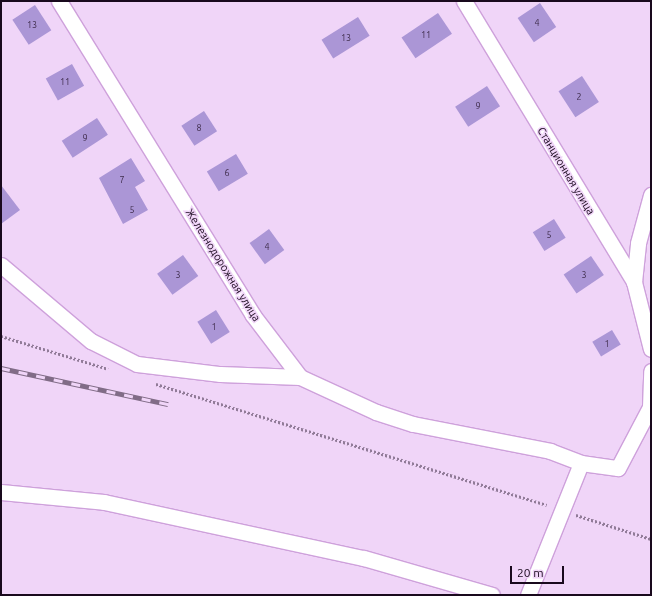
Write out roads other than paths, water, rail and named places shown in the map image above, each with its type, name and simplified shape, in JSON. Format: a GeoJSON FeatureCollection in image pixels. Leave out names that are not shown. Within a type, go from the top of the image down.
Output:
{"type":"FeatureCollection","features":[{"type":"Feature","properties":{"kind":"street","name":"Железнодорожная улица"},"geometry":{"type":"LineString","coordinates":[[59,1],[252,314],[300,377],[376,412],[405,421],[550,451],[581,463]]}},
{"type":"Feature","properties":{"kind":"street","name":"Станционная улица"},"geometry":{"type":"LineString","coordinates":[[464,1],[634,282],[651,349]]}},
{"type":"Feature","properties":{"kind":"street"},"geometry":{"type":"LineString","coordinates":[[634,282],[638,243],[651,195]]}},
{"type":"Feature","properties":{"kind":"street"},"geometry":{"type":"LineString","coordinates":[[1,265],[91,341],[137,364],[220,374],[300,377]]}},
{"type":"Feature","properties":{"kind":"street"},"geometry":{"type":"LineString","coordinates":[[528,595],[581,463],[618,468],[650,407],[651,371]]}},
{"type":"Feature","properties":{"kind":"street"},"geometry":{"type":"LineString","coordinates":[[1,492],[58,495],[111,503],[364,558],[492,595]]}},
{"type":"Feature","properties":{"kind":"railway"},"geometry":{"type":"LineString","coordinates":[[1,368],[168,404]]}}]}
